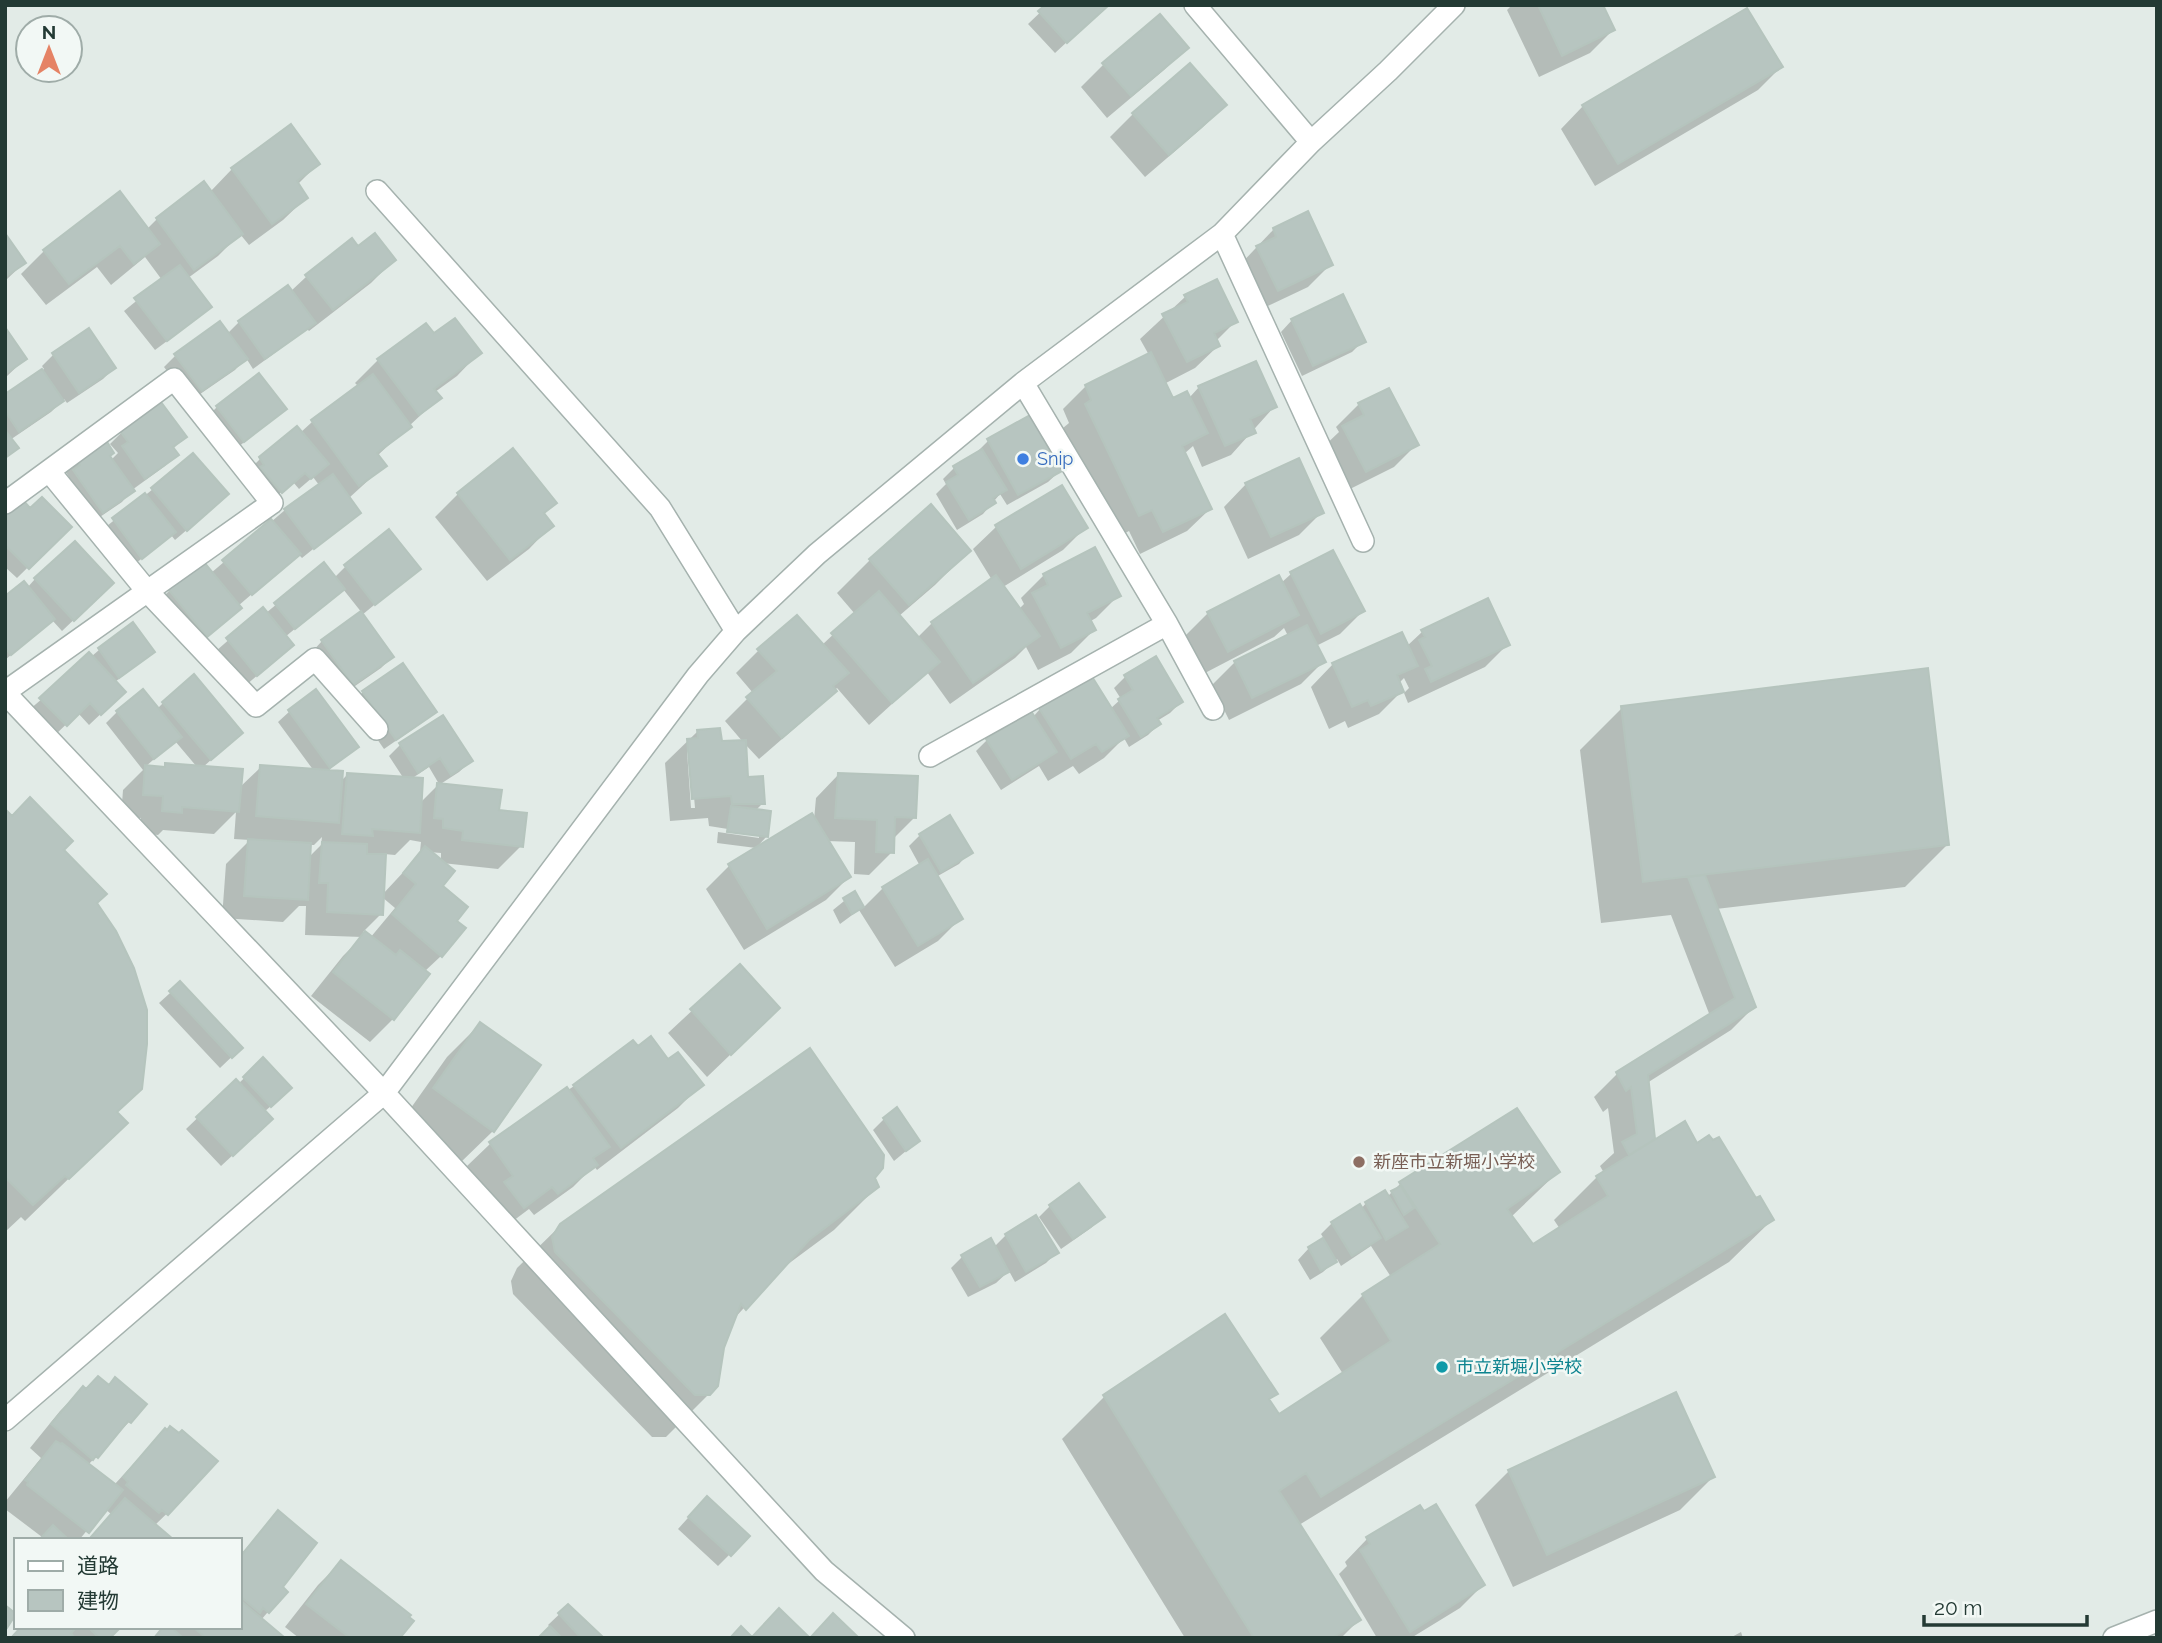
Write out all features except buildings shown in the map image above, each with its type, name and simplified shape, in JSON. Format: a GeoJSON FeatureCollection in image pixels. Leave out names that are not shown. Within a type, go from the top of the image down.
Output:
{"type":"FeatureCollection","features":[{"type":"Feature","properties":{"kind":"street"},"geometry":{"type":"LineString","coordinates":[[1195,5],[1311,142]]}},
{"type":"Feature","properties":{"kind":"street"},"geometry":{"type":"LineString","coordinates":[[5,1420],[384,1093],[698,675],[736,631],[817,554],[1023,383],[1222,234],[1311,142],[1454,5]]}},
{"type":"Feature","properties":{"kind":"street"},"geometry":{"type":"LineString","coordinates":[[377,191],[660,508],[736,631]]}},
{"type":"Feature","properties":{"kind":"street"},"geometry":{"type":"LineString","coordinates":[[1222,234],[1363,541]]}},
{"type":"Feature","properties":{"kind":"street"},"geometry":{"type":"LineString","coordinates":[[5,503],[174,379],[272,503],[5,693],[384,1093],[824,1571],[904,1638]]}},
{"type":"Feature","properties":{"kind":"street"},"geometry":{"type":"LineString","coordinates":[[1023,383],[1167,624],[1213,709]]}},
{"type":"Feature","properties":{"kind":"street"},"geometry":{"type":"LineString","coordinates":[[49,471],[147,591],[256,706],[315,659],[377,729]]}},
{"type":"Feature","properties":{"kind":"street"},"geometry":{"type":"LineString","coordinates":[[930,756],[1167,624]]}},
{"type":"Feature","properties":{"kind":"street"},"geometry":{"type":"LineString","coordinates":[[2114,1638],[2157,1621]]}},
{"type":"Feature","properties":{"kind":"place","name":"Snip"},"geometry":{"type":"Point","coordinates":[1023,459]}},
{"type":"Feature","properties":{"kind":"place","name":"新座市立新堀小学校"},"geometry":{"type":"Point","coordinates":[1359,1162]}},
{"type":"Feature","properties":{"kind":"place","name":"市立新堀小学校"},"geometry":{"type":"Point","coordinates":[1442,1367]}}]}
